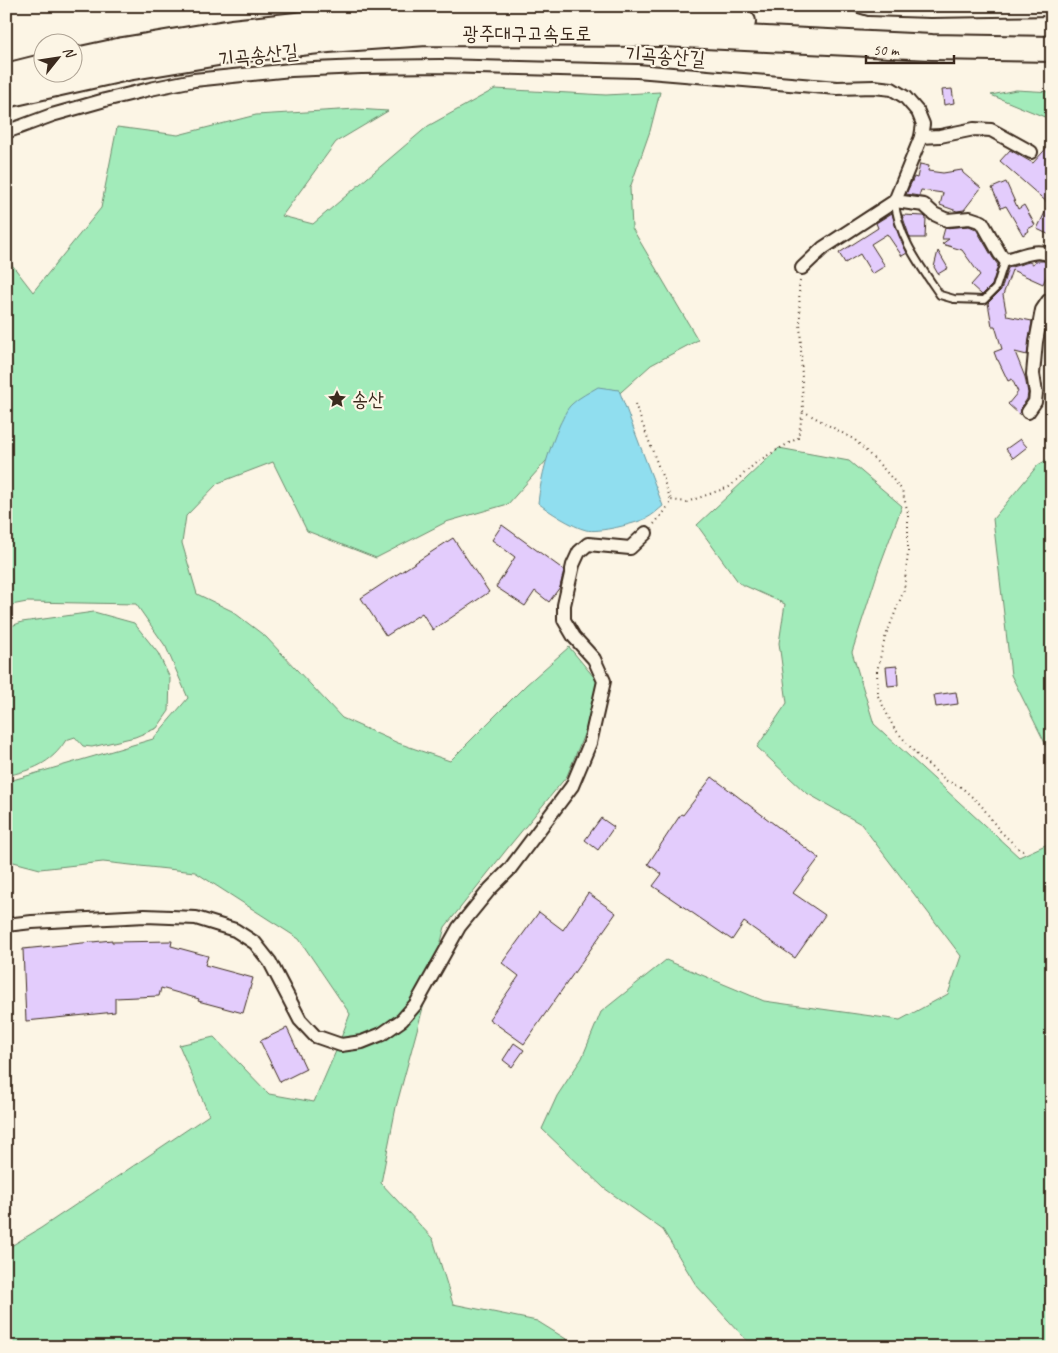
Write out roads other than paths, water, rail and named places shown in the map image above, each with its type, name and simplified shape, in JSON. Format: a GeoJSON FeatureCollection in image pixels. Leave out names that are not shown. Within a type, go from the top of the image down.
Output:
{"type":"FeatureCollection","features":[{"type":"Feature","properties":{"kind":"highway","name":"광주대구고속도로"},"geometry":{"type":"LineString","coordinates":[[82,59],[232,32],[323,22],[428,15],[667,17],[927,33],[1052,33]]}},
{"type":"Feature","properties":{"kind":"highway","name":"광주대구고속도로"},"geometry":{"type":"LineString","coordinates":[[6,95],[127,68],[236,50],[426,32],[664,34],[932,47],[1052,50]]}},
{"type":"Feature","properties":{"kind":"highway"},"geometry":{"type":"LineString","coordinates":[[6,76],[32,70]]}},
{"type":"Feature","properties":{"kind":"street"},"geometry":{"type":"LineString","coordinates":[[859,6],[869,9],[931,11],[1052,9]]}},
{"type":"Feature","properties":{"kind":"street","name":"기곡송산길"},"geometry":{"type":"LineString","coordinates":[[6,132],[104,100],[194,80],[290,70],[440,66],[637,71],[837,88],[874,87],[892,90],[905,97],[918,112],[923,124],[922,137]]}},
{"type":"Feature","properties":{"kind":"street"},"geometry":{"type":"LineString","coordinates":[[802,268],[823,248],[894,201],[922,137],[940,136],[974,128],[991,130],[1031,152]]}},
{"type":"Feature","properties":{"kind":"street"},"geometry":{"type":"LineString","coordinates":[[894,201],[924,205],[934,214],[947,220],[970,218],[982,222],[1005,260],[1033,252],[1046,252],[1052,256]]}},
{"type":"Feature","properties":{"kind":"street"},"geometry":{"type":"LineString","coordinates":[[1028,412],[1035,402],[1036,393],[1033,374],[1042,310],[1048,301],[1052,299]]}},
{"type":"Feature","properties":{"kind":"street"},"geometry":{"type":"LineString","coordinates":[[6,925],[145,916],[196,918],[235,930],[255,943],[270,962],[300,1020],[315,1036],[341,1045],[362,1042],[382,1034],[402,1020],[416,1004],[459,927],[490,889],[509,870],[572,786],[590,743],[604,681],[594,658],[574,637],[564,620],[564,605],[573,565],[579,552],[588,544],[630,548],[646,533]]}},
{"type":"Feature","properties":{"kind":"lane"},"geometry":{"type":"LineString","coordinates":[[894,201],[902,231],[940,295],[954,299],[984,300],[996,288],[1005,260]]}},
{"type":"Feature","properties":{"kind":"water"},"geometry":{"type":"Polygon","coordinates":[[[598,387],[619,390],[663,506],[647,518],[626,525],[592,531],[568,522],[538,503],[546,462],[565,413],[575,401],[598,387]]]}},
{"type":"Feature","properties":{"kind":"place","name":"송산"},"geometry":{"type":"Point","coordinates":[337,399]}}]}
